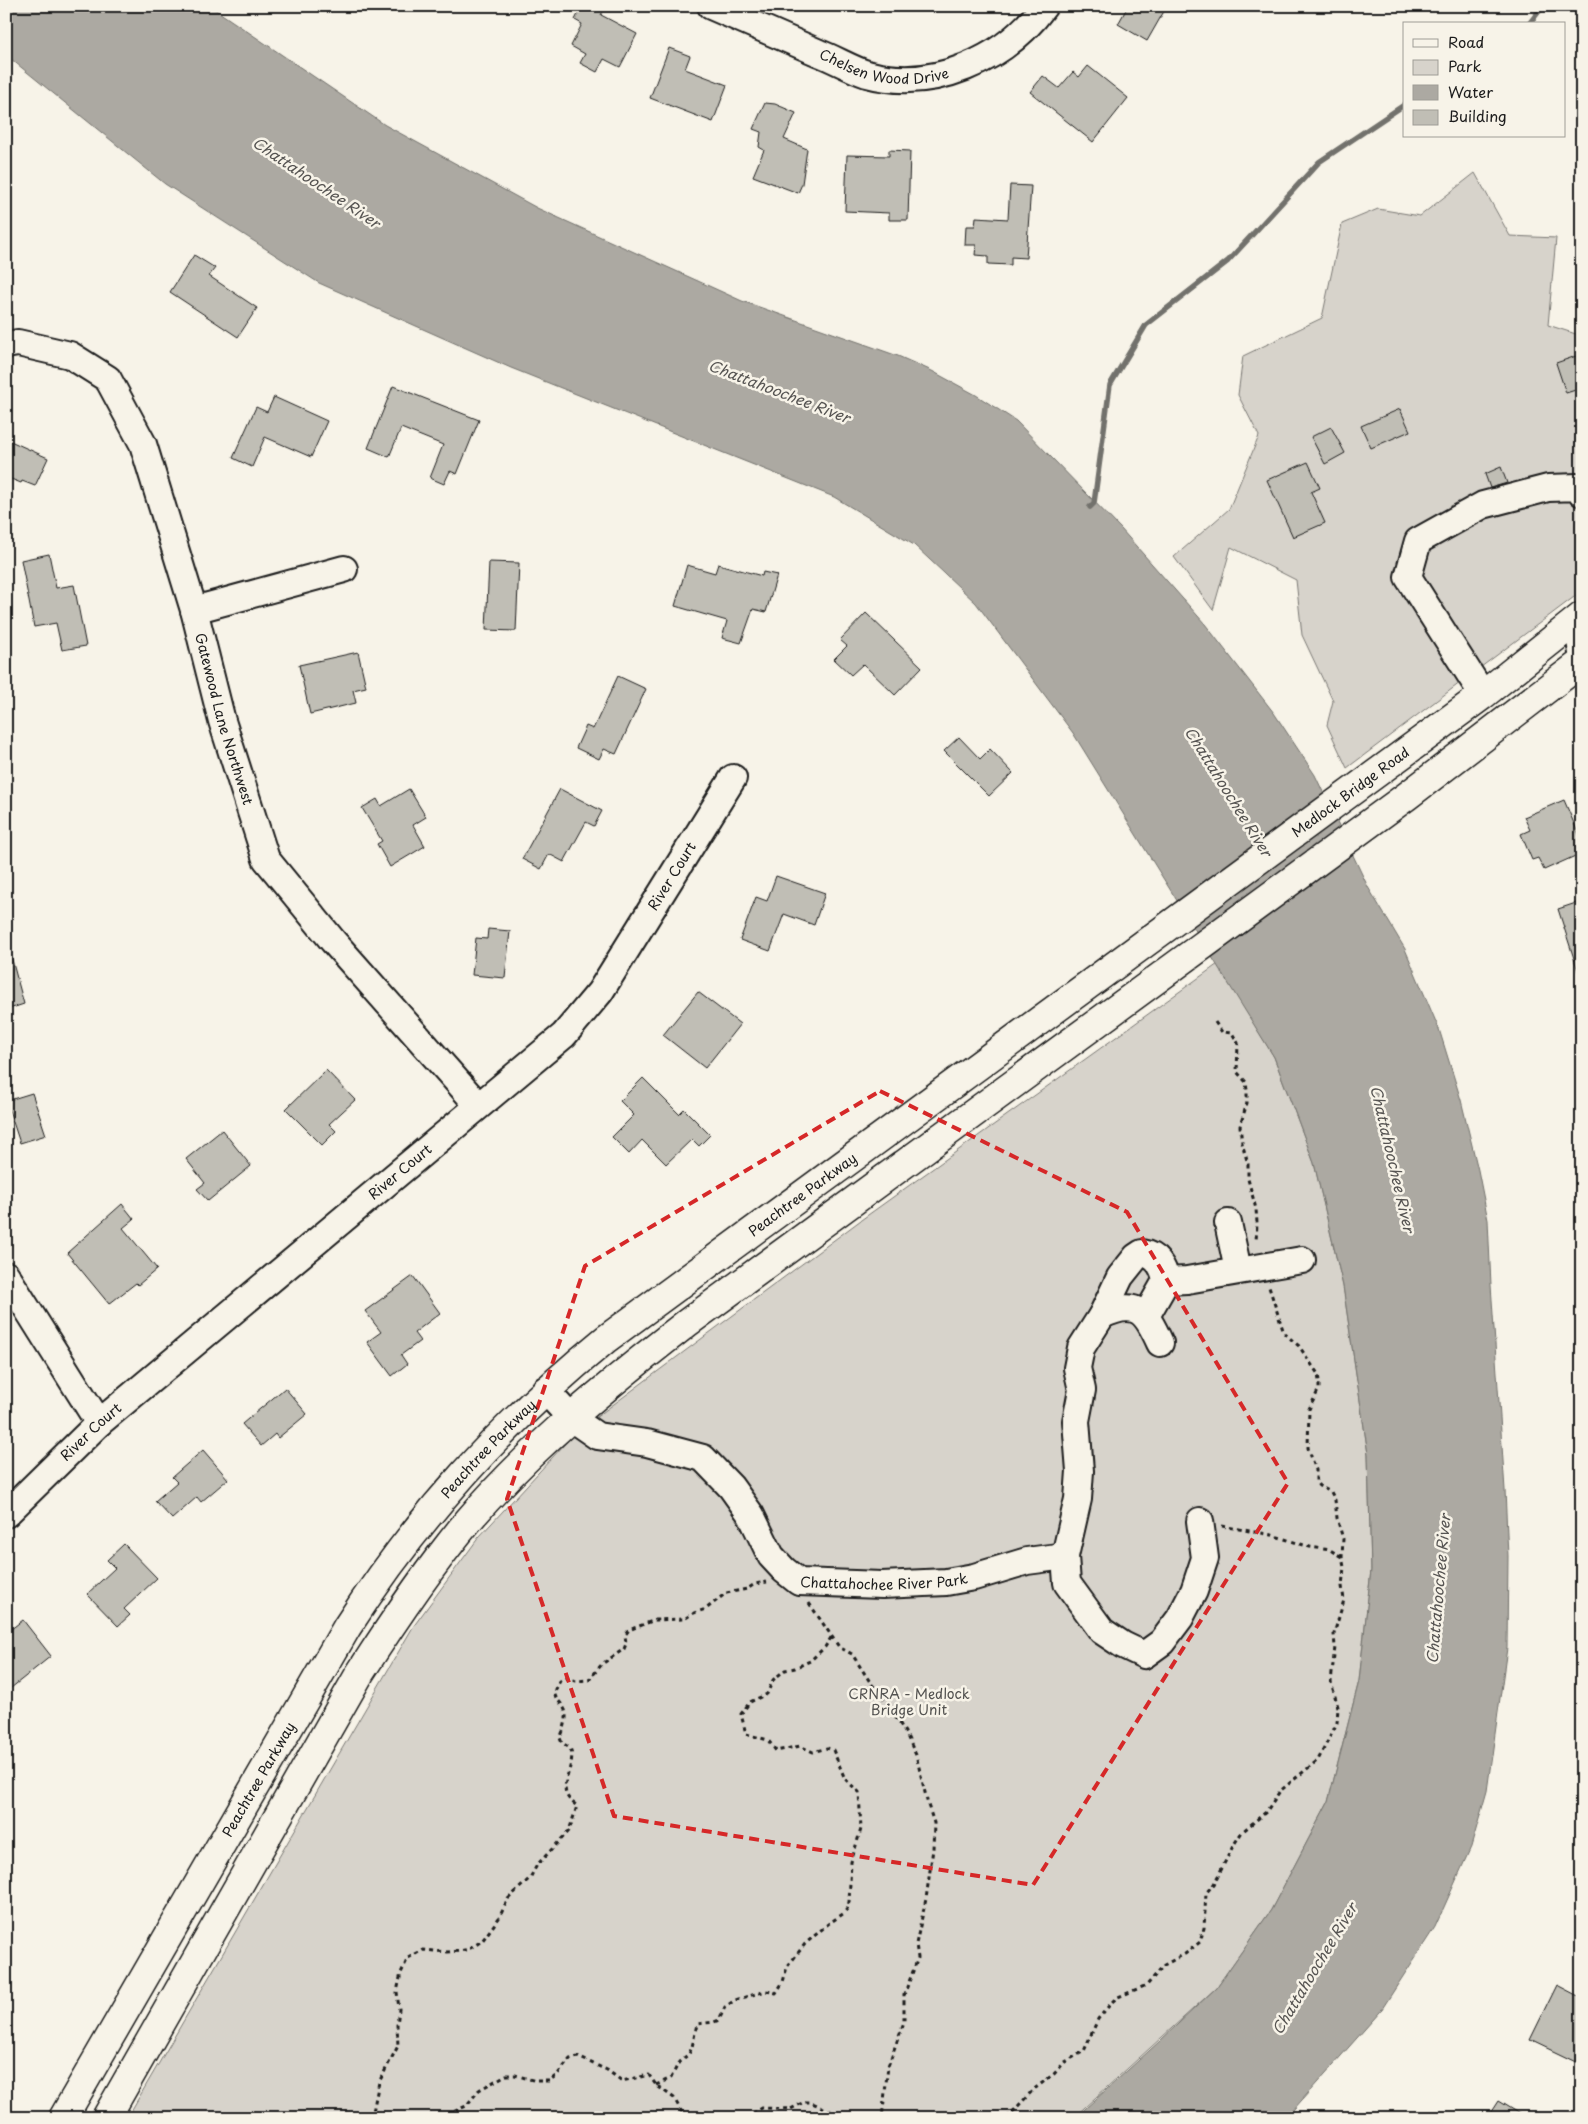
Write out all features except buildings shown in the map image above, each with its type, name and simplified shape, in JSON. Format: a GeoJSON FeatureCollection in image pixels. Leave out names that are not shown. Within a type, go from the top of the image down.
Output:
{"type":"FeatureCollection","features":[{"type":"Feature","properties":{"kind":"highway","name":"Medlock Bridge Road"},"geometry":{"type":"LineString","coordinates":[[1117,962],[1483,695],[1580,620]]}},
{"type":"Feature","properties":{"kind":"highway"},"geometry":{"type":"LineString","coordinates":[[106,2118],[360,1673],[398,1614],[440,1556],[469,1520],[502,1485],[571,1418],[627,1370],[687,1323],[1407,796],[1582,662]]}},
{"type":"Feature","properties":{"kind":"highway","name":"Peachtree Parkway"},"geometry":{"type":"LineString","coordinates":[[63,2118],[322,1669],[374,1584],[432,1508],[462,1474],[545,1390],[620,1329],[1117,962]]}},
{"type":"Feature","properties":{"kind":"street","name":"Chelsen Wood Drive"},"geometry":{"type":"LineString","coordinates":[[711,6],[868,74],[905,79],[943,75],[978,63],[1009,43],[1038,16],[1044,6]]}},
{"type":"Feature","properties":{"kind":"street","name":"Gatewood Lane Northwest"},"geometry":{"type":"LineString","coordinates":[[6,345],[18,343],[70,355],[108,379],[143,444],[194,610],[222,721],[266,859],[333,941],[478,1105]]}},
{"type":"Feature","properties":{"kind":"street"},"geometry":{"type":"LineString","coordinates":[[1483,695],[1408,577],[1418,541],[1483,505],[1548,488],[1579,487],[1582,493]]}},
{"type":"Feature","properties":{"kind":"street"},"geometry":{"type":"LineString","coordinates":[[194,610],[344,569]]}},
{"type":"Feature","properties":{"kind":"street"},"geometry":{"type":"LineString","coordinates":[[1580,620],[1582,653]]}},
{"type":"Feature","properties":{"kind":"street","name":"River Court"},"geometry":{"type":"LineString","coordinates":[[6,1514],[99,1423],[478,1105],[533,1063],[564,1035],[600,992],[733,778]]}},
{"type":"Feature","properties":{"kind":"street"},"geometry":{"type":"LineString","coordinates":[[1228,1223],[1238,1270]]}},
{"type":"Feature","properties":{"kind":"street"},"geometry":{"type":"LineString","coordinates":[[1144,1313],[1150,1309],[1166,1281],[1165,1274],[1156,1258],[1150,1254],[1142,1253],[1136,1257],[1120,1277],[1102,1315],[1080,1348],[1077,1368],[1082,1390],[1076,1421],[1080,1471],[1078,1499],[1065,1556],[1067,1583],[1102,1631],[1144,1656],[1162,1642],[1180,1618],[1194,1591],[1205,1558],[1200,1521]]}},
{"type":"Feature","properties":{"kind":"street"},"geometry":{"type":"LineString","coordinates":[[1166,1281],[1186,1280],[1302,1260]]}},
{"type":"Feature","properties":{"kind":"street"},"geometry":{"type":"LineString","coordinates":[[6,1275],[99,1423]]}},
{"type":"Feature","properties":{"kind":"street"},"geometry":{"type":"LineString","coordinates":[[1102,1315],[1117,1308],[1144,1313],[1160,1343]]}},
{"type":"Feature","properties":{"kind":"street","name":"Chattahochee River Park"},"geometry":{"type":"LineString","coordinates":[[545,1390],[571,1418],[597,1436],[647,1443],[703,1458],[731,1487],[751,1515],[771,1556],[799,1582],[882,1585],[946,1582],[974,1577],[1027,1561],[1065,1556]]}},
{"type":"Feature","properties":{"kind":"path"},"geometry":{"type":"LineString","coordinates":[[1007,2118],[1033,2090],[1065,2062],[1084,2051],[1098,2020],[1113,2001],[1118,1997],[1148,1985],[1164,1965],[1185,1954],[1200,1942],[1204,1928],[1206,1893],[1214,1884],[1233,1846],[1242,1832],[1266,1812],[1280,1791],[1318,1760],[1337,1723],[1338,1708],[1331,1682],[1335,1647],[1334,1634],[1344,1600],[1342,1586],[1344,1567],[1342,1557],[1330,1550],[1304,1546],[1272,1535],[1200,1521]]}},
{"type":"Feature","properties":{"kind":"path"},"geometry":{"type":"LineString","coordinates":[[375,2118],[373,2112],[380,2082],[398,2046],[397,2025],[399,2009],[397,1992],[401,1973],[408,1958],[423,1950],[448,1952],[469,1949],[482,1941],[499,1918],[508,1899],[530,1878],[537,1865],[569,1831],[577,1806],[570,1800],[566,1792],[565,1781],[571,1768],[572,1756],[570,1748],[562,1743],[560,1738],[566,1715],[555,1696],[560,1681],[566,1678],[576,1681],[589,1680],[602,1664],[624,1650],[626,1644],[624,1635],[629,1630],[655,1620],[684,1619],[706,1609],[726,1593],[747,1589],[761,1582],[799,1582],[802,1594],[839,1647],[852,1654],[870,1682],[888,1704],[916,1755],[934,1823],[934,1849],[921,1930],[916,1944],[918,1958],[904,1995],[904,2022],[888,2066],[882,2118]]}},
{"type":"Feature","properties":{"kind":"path"},"geometry":{"type":"LineString","coordinates":[[656,2085],[671,2078],[679,2062],[689,2054],[697,2024],[717,2022],[725,2007],[735,2000],[766,1991],[776,1993],[783,1982],[788,1965],[805,1944],[843,1914],[849,1902],[850,1862],[862,1826],[859,1792],[845,1779],[833,1750],[827,1748],[814,1752],[800,1746],[776,1750],[768,1740],[746,1734],[741,1714],[750,1702],[767,1694],[773,1680],[785,1670],[795,1668],[810,1661],[826,1647],[832,1636]]}},
{"type":"Feature","properties":{"kind":"path"},"geometry":{"type":"LineString","coordinates":[[440,2118],[466,2106],[479,2090],[506,2074],[536,2081],[549,2080],[557,2075],[570,2059],[578,2057],[608,2070],[622,2081],[649,2075],[656,2085],[674,2098],[685,2118]]}},
{"type":"Feature","properties":{"kind":"path"},"geometry":{"type":"LineString","coordinates":[[746,2118],[762,2108],[791,2109],[804,2102],[810,2102],[846,2118]]}},
{"type":"Feature","properties":{"kind":"highlighted area"},"geometry":{"type":"Polygon","coordinates":[[[880,1091],[1127,1212],[1288,1483],[1033,1885],[614,1816],[507,1499],[585,1266],[880,1091]]]}},
{"type":"Feature","properties":{"kind":"green space"},"geometry":{"type":"Polygon","coordinates":[[[1475,173],[1510,236],[1556,238],[1548,325],[1582,336],[1582,591],[1347,768],[1327,725],[1333,701],[1302,635],[1296,580],[1231,547],[1213,610],[1174,557],[1229,509],[1259,436],[1238,395],[1243,356],[1322,318],[1342,224],[1378,209],[1420,216],[1475,173]]]}},
{"type":"Feature","properties":{"kind":"green space","name":"CRNRA - Medlock Bridge Unit"},"geometry":{"type":"Polygon","coordinates":[[[1218,964],[1274,1057],[1314,1163],[1343,1286],[1368,1454],[1371,1570],[1359,1681],[1328,1802],[1271,1910],[1216,1988],[1073,2118],[127,2118],[413,1627],[479,1537],[575,1433],[861,1220],[1218,964]]]}},
{"type":"Feature","properties":{"kind":"water","name":"Chattahoochee River"},"geometry":{"type":"Polygon","coordinates":[[[6,6],[210,6],[385,125],[537,208],[742,301],[898,356],[932,371],[976,395],[1016,421],[1121,529],[1205,624],[1274,713],[1315,775],[1368,887],[1405,949],[1439,1029],[1461,1100],[1478,1170],[1488,1220],[1505,1490],[1508,1556],[1507,1648],[1487,1791],[1471,1847],[1435,1927],[1380,2012],[1286,2118],[1075,2118],[1216,1988],[1271,1910],[1328,1802],[1359,1681],[1371,1570],[1368,1454],[1343,1286],[1314,1163],[1274,1057],[1073,733],[976,603],[914,545],[834,497],[511,368],[319,283],[165,184],[6,55],[6,6]]]}},
{"type":"Feature","properties":{"kind":"waterway"},"geometry":{"type":"LineString","coordinates":[[1531,22],[1543,6]]}},
{"type":"Feature","properties":{"kind":"waterway"},"geometry":{"type":"LineString","coordinates":[[1090,507],[1094,503],[1110,385],[1146,325],[1228,261],[1319,162],[1403,106]]}}]}
